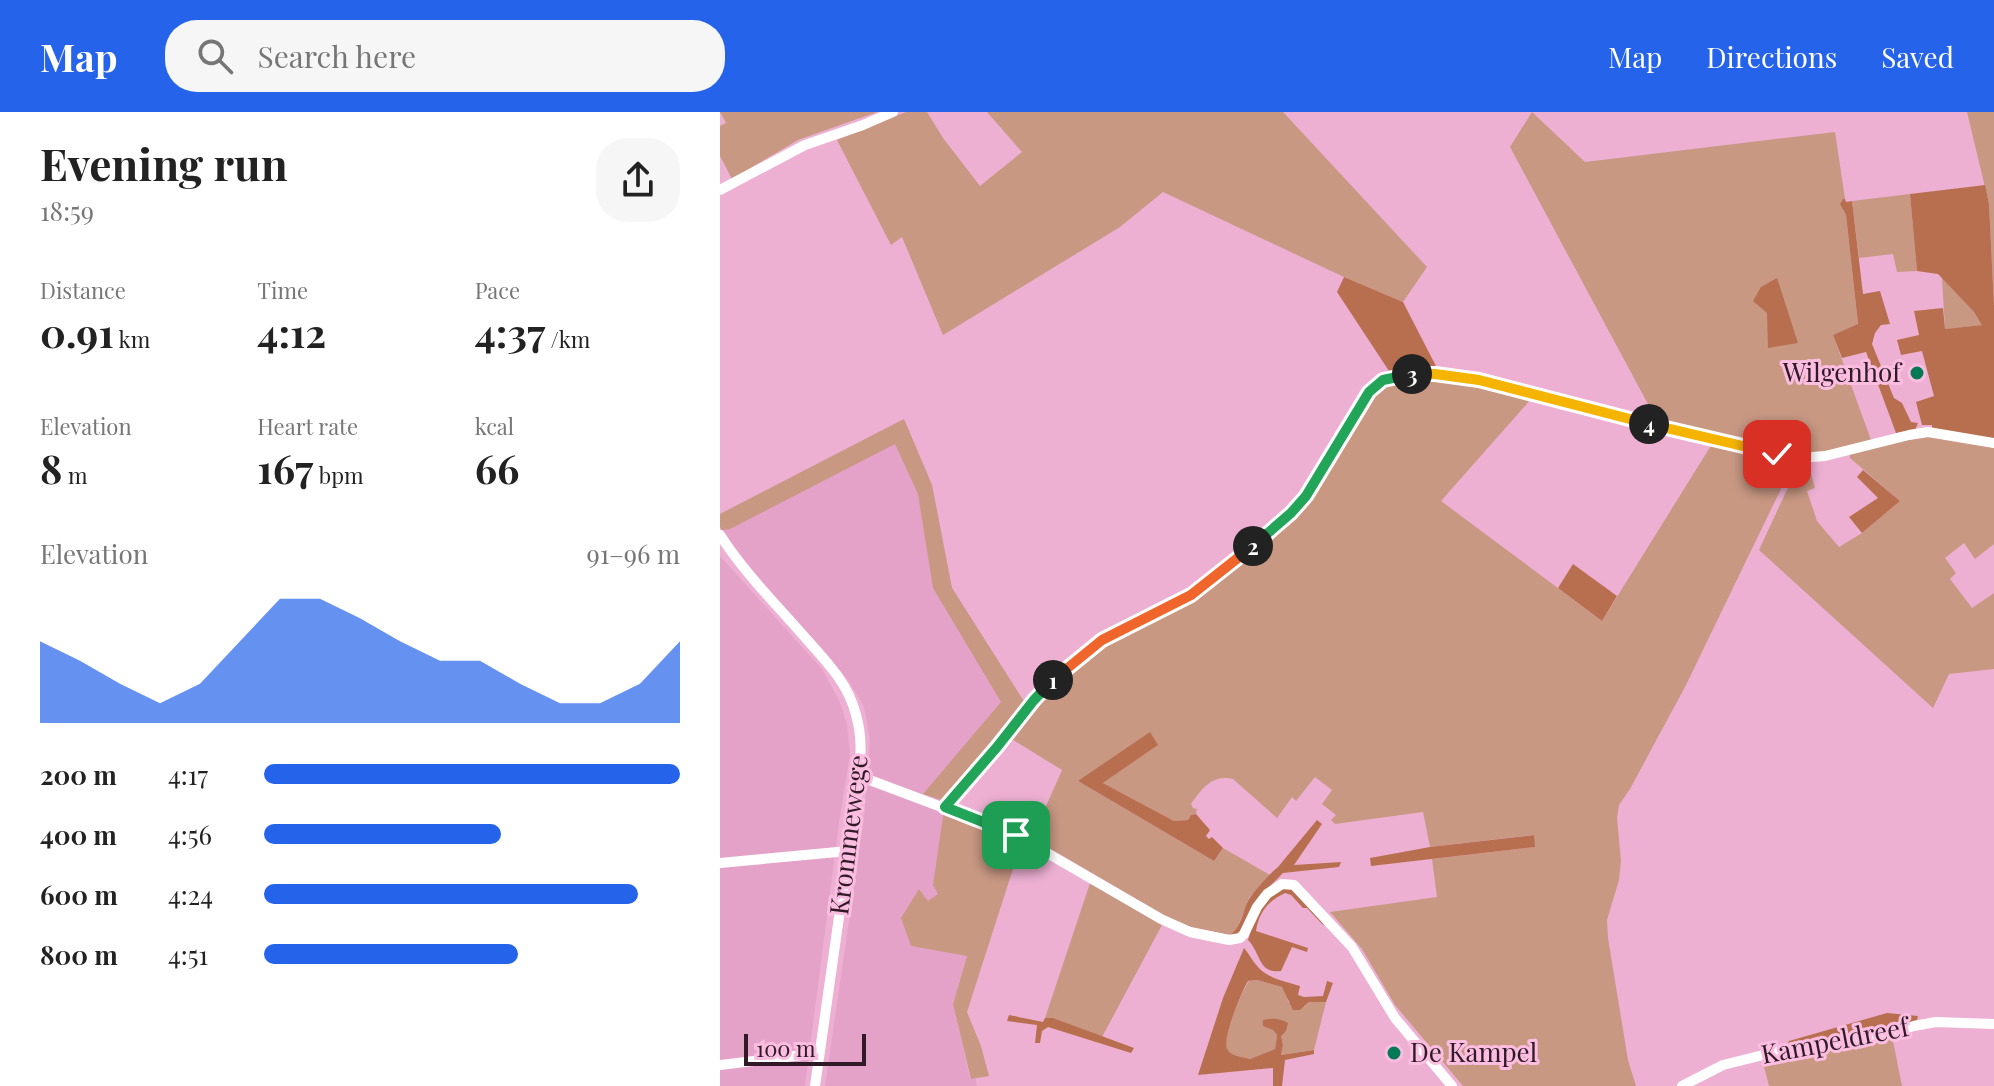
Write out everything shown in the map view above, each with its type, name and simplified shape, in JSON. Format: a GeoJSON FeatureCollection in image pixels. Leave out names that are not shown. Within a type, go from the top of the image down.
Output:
{"type":"FeatureCollection","features":[{"type":"Feature","properties":{"kind":"street"},"geometry":{"type":"LineString","coordinates":[[720,190],[805,145],[893,112]]}},
{"type":"Feature","properties":{"kind":"street"},"geometry":{"type":"LineString","coordinates":[[945,807],[1055,678],[1102,640],[1191,595],[1291,513],[1306,496],[1360,404],[1383,380],[1415,374],[1479,380],[1745,448],[1798,456],[1825,456],[1928,432],[1994,443]]}},
{"type":"Feature","properties":{"kind":"street","name":"Krommewege"},"geometry":{"type":"LineString","coordinates":[[720,535],[835,672],[856,712],[860,731],[859,776],[815,1086]]}},
{"type":"Feature","properties":{"kind":"street"},"geometry":{"type":"LineString","coordinates":[[859,776],[1022,838],[1171,925],[1202,935],[1229,940],[1240,938],[1267,894],[1282,884],[1294,885],[1352,947],[1395,1018],[1452,1086]]}},
{"type":"Feature","properties":{"kind":"street"},"geometry":{"type":"LineString","coordinates":[[720,863],[848,851]]}},
{"type":"Feature","properties":{"kind":"street","name":"Kampeldreef"},"geometry":{"type":"LineString","coordinates":[[1682,1086],[1723,1065],[1779,1051],[1871,1039],[1936,1022],[1994,1024]]}},
{"type":"Feature","properties":{"kind":"street"},"geometry":{"type":"LineString","coordinates":[[720,1065],[819,1053]]}},
{"type":"Feature","properties":{"kind":"shaded area"},"geometry":{"type":"Polygon","coordinates":[[[720,112],[877,112],[798,140],[732,179],[720,156],[720,126],[726,123],[720,112]]]}},
{"type":"Feature","properties":{"kind":"shaded area"},"geometry":{"type":"Polygon","coordinates":[[[906,112],[927,112],[980,186],[1022,152],[987,112],[1283,112],[1427,267],[1403,302],[1163,192],[1120,227],[943,335],[902,237],[891,245],[837,140],[906,112]]]}},
{"type":"Feature","properties":{"kind":"shaded area"},"geometry":{"type":"Polygon","coordinates":[[[1532,112],[1585,162],[1835,132],[1858,325],[1833,335],[1871,440],[1819,453],[1780,450],[1652,420],[1649,406],[1510,147],[1532,112]]]}},
{"type":"Feature","properties":{"kind":"shaded area"},"geometry":{"type":"Polygon","coordinates":[[[1967,112],[1994,112],[1994,305],[1989,204],[1967,112]]]}},
{"type":"Feature","properties":{"kind":"shaded area"},"geometry":{"type":"Polygon","coordinates":[[[1985,185],[1989,204],[1994,305],[1994,439],[1932,430],[1932,425],[1922,425],[1916,402],[1934,396],[1922,351],[1901,355],[1897,340],[1919,335],[1914,311],[1943,308],[1945,329],[1982,325],[1974,312],[1938,274],[1917,271],[1910,194],[1985,185]]]}},
{"type":"Feature","properties":{"kind":"shaded area"},"geometry":{"type":"Polygon","coordinates":[[[1910,194],[1917,271],[1897,272],[1893,254],[1859,258],[1852,201],[1910,194]]]}},
{"type":"Feature","properties":{"kind":"shaded area"},"geometry":{"type":"Polygon","coordinates":[[[1843,199],[1852,201],[1863,294],[1880,291],[1890,324],[1881,325],[1872,344],[1894,398],[1902,403],[1911,422],[1918,423],[1915,430],[1896,433],[1866,352],[1842,358],[1833,335],[1858,324],[1846,215],[1840,204],[1843,199]]]}},
{"type":"Feature","properties":{"kind":"shaded area"},"geometry":{"type":"Polygon","coordinates":[[[1344,277],[1403,302],[1437,368],[1389,371],[1337,292],[1344,277]]]}},
{"type":"Feature","properties":{"kind":"shaded area"},"geometry":{"type":"Polygon","coordinates":[[[1777,278],[1798,343],[1768,348],[1767,313],[1753,301],[1761,287],[1777,278]]]}},
{"type":"Feature","properties":{"kind":"shaded area"},"geometry":{"type":"Polygon","coordinates":[[[1942,278],[1974,312],[1983,325],[1945,329],[1942,278]]]}},
{"type":"Feature","properties":{"kind":"shaded area"},"geometry":{"type":"Polygon","coordinates":[[[1432,378],[1486,386],[1532,398],[1441,501],[1602,621],[1712,444],[1794,462],[1686,685],[1619,805],[1617,818],[1621,861],[1619,880],[1607,920],[1608,938],[1628,1060],[1636,1086],[1463,1086],[1395,1005],[1362,949],[1330,912],[1437,897],[1432,859],[1534,847],[1533,835],[1430,847],[1423,812],[1335,824],[1331,820],[1336,815],[1322,804],[1332,790],[1315,777],[1296,801],[1292,797],[1277,818],[1233,779],[1226,778],[1214,780],[1199,793],[1191,804],[1197,809],[1196,814],[1188,820],[1174,821],[1103,783],[1158,745],[1078,781],[1214,861],[1223,848],[1270,875],[1249,898],[1236,931],[1230,935],[1181,925],[1032,838],[1062,770],[1010,738],[1034,706],[1081,661],[1116,637],[1190,601],[1276,532],[1367,401],[1383,387],[1396,380],[1432,378]]]}},
{"type":"Feature","properties":{"kind":"shaded area"},"geometry":{"type":"Polygon","coordinates":[[[904,419],[932,485],[952,588],[1025,703],[942,800],[944,810],[938,894],[928,902],[919,890],[911,946],[967,955],[953,1004],[970,1078],[976,1079],[977,1086],[825,1086],[864,817],[870,741],[867,721],[863,705],[849,681],[751,570],[720,527],[720,514],[904,419]]]}},
{"type":"Feature","properties":{"kind":"shaded area"},"geometry":{"type":"Polygon","coordinates":[[[904,419],[932,485],[952,588],[1025,703],[942,800],[923,794],[1001,702],[933,588],[918,494],[895,444],[730,529],[722,530],[720,527],[720,514],[904,419]]]}},
{"type":"Feature","properties":{"kind":"shaded area"},"geometry":{"type":"Polygon","coordinates":[[[1926,436],[1994,447],[1994,544],[1975,559],[1964,543],[1945,558],[1956,573],[1950,579],[1972,608],[1994,593],[1994,669],[1949,674],[1933,708],[1759,550],[1798,466],[1810,470],[1815,488],[1807,491],[1817,521],[1839,547],[1862,533],[1900,501],[1850,458],[1850,453],[1926,436]]]}},
{"type":"Feature","properties":{"kind":"shaded area"},"geometry":{"type":"Polygon","coordinates":[[[1863,470],[1900,501],[1862,533],[1849,517],[1878,498],[1857,477],[1863,470]]]}},
{"type":"Feature","properties":{"kind":"shaded area"},"geometry":{"type":"Polygon","coordinates":[[[720,556],[822,669],[839,700],[847,724],[850,754],[805,1086],[720,1086],[720,556]]]}},
{"type":"Feature","properties":{"kind":"shaded area"},"geometry":{"type":"Polygon","coordinates":[[[1573,564],[1617,596],[1602,621],[1558,588],[1573,564]]]}},
{"type":"Feature","properties":{"kind":"shaded area"},"geometry":{"type":"Polygon","coordinates":[[[1150,732],[1158,745],[1103,783],[1174,821],[1188,820],[1196,814],[1210,830],[1206,836],[1209,839],[1212,837],[1223,848],[1214,861],[1078,781],[1150,732]]]}},
{"type":"Feature","properties":{"kind":"shaded area"},"geometry":{"type":"Polygon","coordinates":[[[944,810],[1018,839],[1021,844],[967,1012],[989,1076],[971,1079],[953,1004],[967,956],[911,946],[901,918],[919,889],[928,901],[938,894],[933,885],[944,810]]]}},
{"type":"Feature","properties":{"kind":"shaded area"},"geometry":{"type":"Polygon","coordinates":[[[1317,820],[1322,824],[1294,865],[1341,862],[1339,867],[1283,873],[1268,888],[1240,935],[1230,935],[1239,924],[1253,894],[1317,820]]]}},
{"type":"Feature","properties":{"kind":"shaded area"},"geometry":{"type":"Polygon","coordinates":[[[1534,835],[1535,847],[1371,866],[1370,858],[1430,847],[1534,835]]]}},
{"type":"Feature","properties":{"kind":"shaded area"},"geometry":{"type":"Polygon","coordinates":[[[1090,883],[1162,925],[1102,1037],[1053,1018],[1045,1018],[1090,883]]]}},
{"type":"Feature","properties":{"kind":"shaded area"},"geometry":{"type":"Polygon","coordinates":[[[1289,887],[1326,922],[1323,925],[1307,908],[1285,893],[1269,904],[1259,918],[1256,931],[1308,948],[1307,952],[1292,947],[1281,971],[1274,971],[1264,966],[1248,940],[1255,917],[1273,892],[1289,887]]]}},
{"type":"Feature","properties":{"kind":"shaded area"},"geometry":{"type":"Polygon","coordinates":[[[1244,948],[1265,973],[1300,986],[1298,995],[1323,996],[1327,981],[1333,983],[1326,1002],[1309,1002],[1300,1010],[1293,1010],[1282,987],[1257,980],[1248,981],[1245,986],[1227,1035],[1229,1051],[1250,1059],[1275,1049],[1277,1035],[1263,1026],[1263,1020],[1273,1019],[1288,1023],[1281,1036],[1281,1055],[1314,1050],[1314,1054],[1285,1060],[1282,1086],[1273,1086],[1273,1068],[1198,1075],[1223,998],[1244,948]]]}},
{"type":"Feature","properties":{"kind":"shaded area"},"geometry":{"type":"Polygon","coordinates":[[[1257,980],[1282,987],[1288,1002],[1304,1007],[1309,1002],[1326,1002],[1314,1050],[1281,1055],[1281,1036],[1273,1030],[1277,1035],[1275,1049],[1250,1059],[1234,1055],[1226,1049],[1227,1035],[1238,1004],[1249,981],[1257,980]]]}},
{"type":"Feature","properties":{"kind":"shaded area"},"geometry":{"type":"Polygon","coordinates":[[[1887,1013],[1918,1016],[1917,1020],[1869,1033],[1787,1045],[1789,1041],[1887,1013]]]}},
{"type":"Feature","properties":{"kind":"shaded area"},"geometry":{"type":"Polygon","coordinates":[[[1009,1015],[1043,1022],[1045,1018],[1053,1018],[1134,1048],[1131,1053],[1048,1027],[1042,1031],[1040,1043],[1035,1043],[1037,1025],[1007,1021],[1009,1015]]]}},
{"type":"Feature","properties":{"kind":"shaded area"},"geometry":{"type":"Polygon","coordinates":[[[1892,1036],[1902,1086],[1769,1086],[1762,1059],[1892,1036]]]}},
{"type":"Feature","properties":{"kind":"place","name":"Wilgenhof"},"geometry":{"type":"Point","coordinates":[1917,373]}},
{"type":"Feature","properties":{"kind":"place","name":"De Kampel"},"geometry":{"type":"Point","coordinates":[1394,1053]}},
{"type":"Feature","properties":{"kind":"route"},"geometry":{"type":"LineString","coordinates":[[1016,835],[945,807],[1043,690],[1082,655],[1102,640],[1191,595],[1280,524],[1306,496],[1360,404],[1383,380],[1415,374],[1479,380],[1777,454]]}}]}
